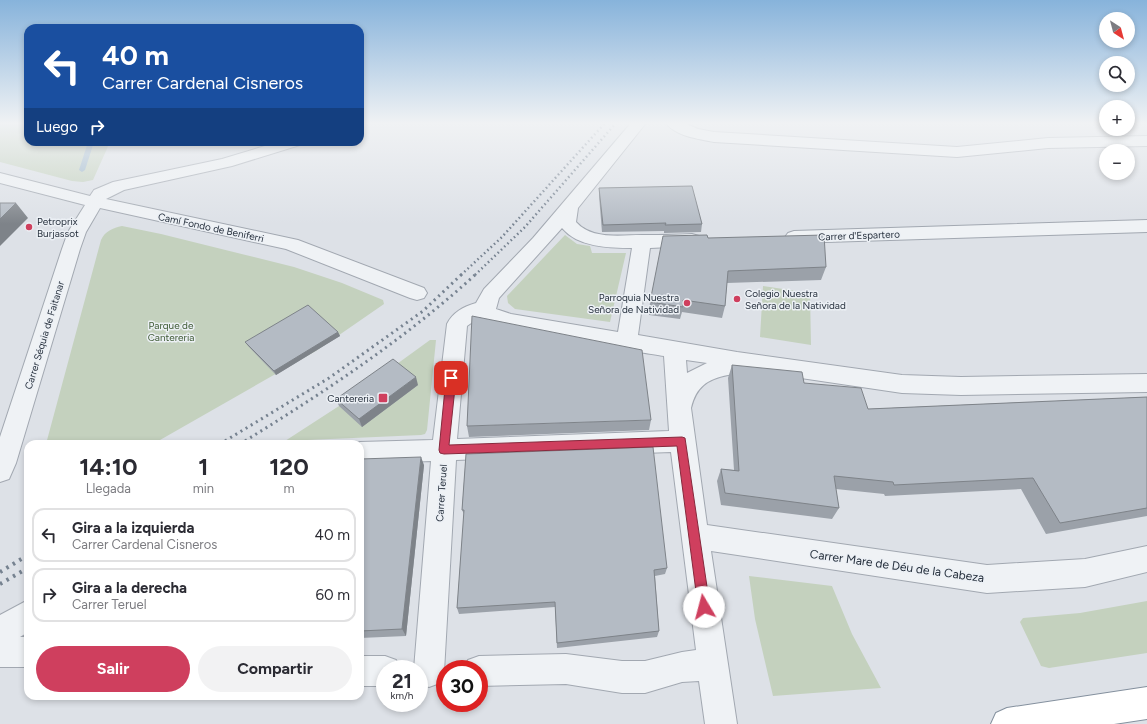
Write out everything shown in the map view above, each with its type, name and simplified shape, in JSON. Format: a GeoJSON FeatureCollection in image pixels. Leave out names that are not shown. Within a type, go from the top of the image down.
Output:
{"type":"FeatureCollection","features":[{"type":"Feature","properties":{"kind":"highway"},"geometry":{"type":"LineString","coordinates":[[1007,724],[1147,703]]}},
{"type":"Feature","properties":{"kind":"street","name":"Carrer Séquia de Faitanar"},"geometry":{"type":"LineString","coordinates":[[0,471],[77,232],[100,194],[119,186],[244,157]]}},
{"type":"Feature","properties":{"kind":"street"},"geometry":{"type":"LineString","coordinates":[[611,157],[540,242],[490,294],[485,302],[484,308],[488,314],[511,322],[674,350],[902,384],[931,386],[1147,383]]}},
{"type":"Feature","properties":{"kind":"street","name":"Camí Fondo de Beniferri"},"geometry":{"type":"LineString","coordinates":[[0,178],[95,202],[291,244],[417,293]]}},
{"type":"Feature","properties":{"kind":"street"},"geometry":{"type":"LineString","coordinates":[[569,208],[567,219],[569,225],[573,231],[584,238],[608,242],[706,239]]}},
{"type":"Feature","properties":{"kind":"street","name":"Carrer d'Espartero"},"geometry":{"type":"LineString","coordinates":[[777,237],[1147,226]]}},
{"type":"Feature","properties":{"kind":"street"},"geometry":{"type":"LineString","coordinates":[[627,341],[642,241]]}},
{"type":"Feature","properties":{"kind":"street","name":"Carrer Teruel"},"geometry":{"type":"LineString","coordinates":[[431,672],[444,450],[457,324],[462,317],[473,311],[484,308]]}},
{"type":"Feature","properties":{"kind":"street"},"geometry":{"type":"LineString","coordinates":[[674,350],[678,410],[721,724]]}},
{"type":"Feature","properties":{"kind":"street"},"geometry":{"type":"LineString","coordinates":[[678,410],[681,398],[686,388],[695,378],[720,367],[750,362]]}},
{"type":"Feature","properties":{"kind":"street"},"geometry":{"type":"LineString","coordinates":[[364,453],[682,441]]}},
{"type":"Feature","properties":{"kind":"street","name":"Carrer Mare de Déu de la Cabeza"},"geometry":{"type":"LineString","coordinates":[[695,536],[987,579],[1084,573],[1147,559]]}},
{"type":"Feature","properties":{"kind":"street"},"geometry":{"type":"LineString","coordinates":[[0,632],[24,617]]}},
{"type":"Feature","properties":{"kind":"street"},"geometry":{"type":"LineString","coordinates":[[0,652],[24,652]]}},
{"type":"Feature","properties":{"kind":"street"},"geometry":{"type":"LineString","coordinates":[[488,671],[566,669],[622,677],[645,677],[682,667],[712,664]]}},
{"type":"Feature","properties":{"kind":"street"},"geometry":{"type":"LineString","coordinates":[[364,671],[376,671]]}},
{"type":"Feature","properties":{"kind":"green space"},"geometry":{"type":"Polygon","coordinates":[[[0,157],[103,157],[93,180],[83,182],[72,181],[0,162],[0,157]]]}},
{"type":"Feature","properties":{"kind":"green space","name":"Parque de Cantereria"},"geometry":{"type":"Polygon","coordinates":[[[122,226],[161,234],[294,267],[342,283],[383,300],[384,304],[316,351],[160,440],[47,440],[101,240],[105,234],[122,226]]]}},
{"type":"Feature","properties":{"kind":"green space"},"geometry":{"type":"Polygon","coordinates":[[[565,235],[577,244],[590,246],[592,253],[626,253],[610,322],[515,309],[508,303],[507,296],[565,235]]]}},
{"type":"Feature","properties":{"kind":"green space"},"geometry":{"type":"Polygon","coordinates":[[[763,286],[810,293],[811,345],[760,337],[763,286]]]}},
{"type":"Feature","properties":{"kind":"green space"},"geometry":{"type":"Polygon","coordinates":[[[430,340],[436,340],[427,430],[425,434],[287,440],[339,406],[430,340]]]}},
{"type":"Feature","properties":{"kind":"green space"},"geometry":{"type":"Polygon","coordinates":[[[749,576],[832,586],[852,634],[881,688],[773,696],[755,619],[749,576]]]}},
{"type":"Feature","properties":{"kind":"green space"},"geometry":{"type":"Polygon","coordinates":[[[1147,601],[1147,653],[1049,668],[1041,666],[1020,622],[1023,618],[1080,613],[1147,601]]]}},
{"type":"Feature","properties":{"kind":"building"},"geometry":{"type":"Polygon","coordinates":[[[692,186],[702,224],[665,225],[666,223],[603,225],[599,188],[692,186]]]}},
{"type":"Feature","properties":{"kind":"building"},"geometry":{"type":"Polygon","coordinates":[[[0,203],[16,203],[0,219],[0,203]]]}},
{"type":"Feature","properties":{"kind":"building"},"geometry":{"type":"Polygon","coordinates":[[[707,235],[708,238],[824,235],[826,267],[728,271],[725,306],[683,300],[683,307],[650,302],[663,236],[707,235]]]}},
{"type":"Feature","properties":{"kind":"building"},"geometry":{"type":"Polygon","coordinates":[[[308,305],[338,332],[274,371],[245,342],[308,305]]]}},
{"type":"Feature","properties":{"kind":"building"},"geometry":{"type":"Polygon","coordinates":[[[472,316],[642,350],[651,420],[467,426],[472,316]]]}},
{"type":"Feature","properties":{"kind":"building"},"geometry":{"type":"Polygon","coordinates":[[[393,359],[416,377],[359,419],[336,399],[393,359]]]}},
{"type":"Feature","properties":{"kind":"building"},"geometry":{"type":"Polygon","coordinates":[[[732,365],[802,372],[804,383],[861,388],[868,409],[1147,397],[1147,508],[1060,523],[1033,478],[894,485],[893,482],[834,476],[839,508],[725,493],[721,469],[739,471],[732,365]]]}},
{"type":"Feature","properties":{"kind":"building"},"geometry":{"type":"Polygon","coordinates":[[[653,447],[667,568],[654,570],[659,631],[557,643],[555,602],[457,608],[464,510],[462,510],[466,454],[653,447]]]}},
{"type":"Feature","properties":{"kind":"building"},"geometry":{"type":"Polygon","coordinates":[[[421,457],[402,629],[364,631],[364,459],[421,457]]]}},
{"type":"Feature","properties":{"kind":"waterway"},"geometry":{"type":"LineString","coordinates":[[82,170],[86,157]]}},
{"type":"Feature","properties":{"kind":"railway"},"geometry":{"type":"LineString","coordinates":[[461,275],[502,237],[574,157]]}},
{"type":"Feature","properties":{"kind":"railway"},"geometry":{"type":"LineString","coordinates":[[475,275],[525,227],[586,157]]}},
{"type":"Feature","properties":{"kind":"railway"},"geometry":{"type":"LineString","coordinates":[[227,440],[329,378],[423,311],[462,274]]}},
{"type":"Feature","properties":{"kind":"railway"},"geometry":{"type":"LineString","coordinates":[[246,440],[362,365],[449,298],[476,274]]}},
{"type":"Feature","properties":{"kind":"railway"},"geometry":{"type":"LineString","coordinates":[[0,572],[24,557]]}},
{"type":"Feature","properties":{"kind":"railway"},"geometry":{"type":"LineString","coordinates":[[0,584],[24,570]]}},
{"type":"Feature","properties":{"kind":"place","name":"Petroprix Burjassot"},"geometry":{"type":"Point","coordinates":[29,227]}},
{"type":"Feature","properties":{"kind":"place","name":"Colegio Nuestra Señora de la Natividad"},"geometry":{"type":"Point","coordinates":[737,299]}},
{"type":"Feature","properties":{"kind":"place","name":"Parroquia Nuestra Señora de Natividad"},"geometry":{"type":"Point","coordinates":[687,303]}},
{"type":"Feature","properties":{"kind":"place","name":"Cantereria"},"geometry":{"type":"Point","coordinates":[383,398]}},
{"type":"Feature","properties":{"kind":"route"},"geometry":{"type":"LineString","coordinates":[[451,378],[444,450],[682,441],[704,607]]}}]}
